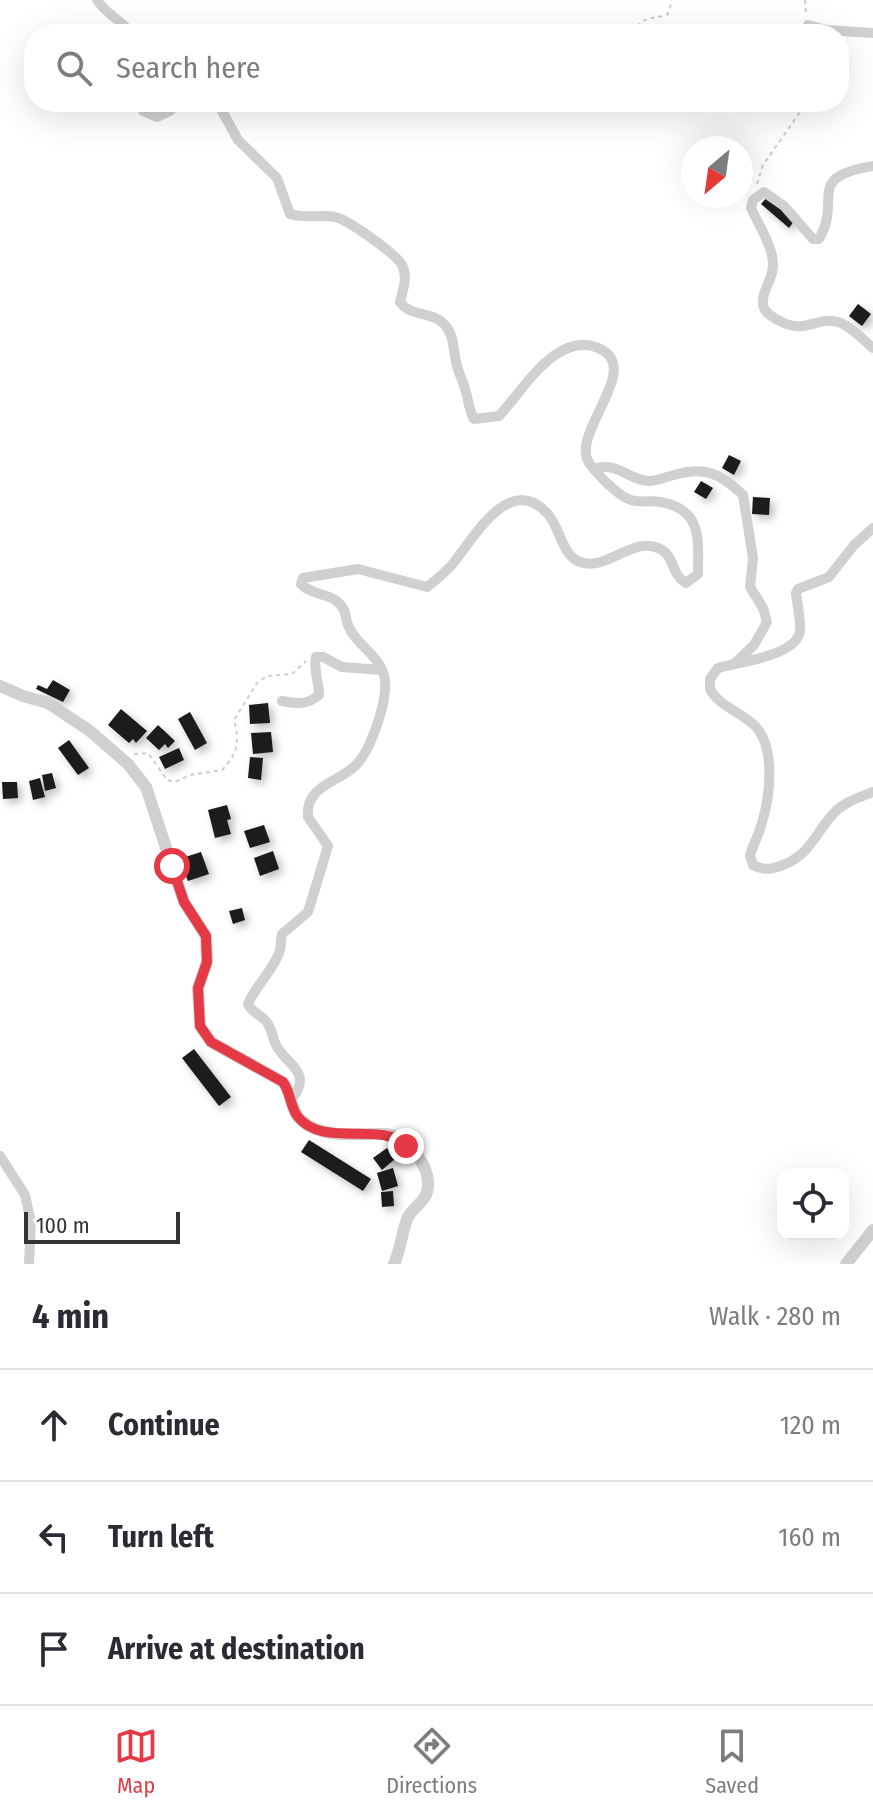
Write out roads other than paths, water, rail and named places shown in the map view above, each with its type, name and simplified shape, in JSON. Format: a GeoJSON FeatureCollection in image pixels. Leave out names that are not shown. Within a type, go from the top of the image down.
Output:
{"type":"FeatureCollection","features":[{"type":"Feature","properties":{"kind":"street"},"geometry":{"type":"LineString","coordinates":[[97,0],[122,24]]}},
{"type":"Feature","properties":{"kind":"street"},"geometry":{"type":"LineString","coordinates":[[849,31],[873,33]]}},
{"type":"Feature","properties":{"kind":"street"},"geometry":{"type":"LineString","coordinates":[[145,112],[157,117],[168,112]]}},
{"type":"Feature","properties":{"kind":"street"},"geometry":{"type":"LineString","coordinates":[[223,112],[238,140],[277,178],[290,214],[336,217],[351,222],[392,253],[402,265],[406,278],[400,302],[404,308],[436,318],[445,325],[467,393],[468,409],[474,419],[499,416],[531,375],[556,354],[570,348],[592,346],[608,355],[614,365],[613,376],[588,436],[587,461],[625,498],[666,504],[695,522],[698,532],[698,574],[686,583],[679,579],[665,551],[654,546],[626,550],[602,561],[581,562],[571,556],[546,512],[534,504],[519,501],[491,514],[451,566],[427,587],[358,569],[303,578],[301,584],[306,589],[333,598],[342,607],[347,623],[382,670],[386,683],[385,697],[365,754],[346,774],[319,788],[310,801],[308,817],[328,846],[308,912],[282,934],[279,955],[254,989],[248,1004],[268,1023],[277,1047],[299,1072],[300,1082],[291,1100]]}},
{"type":"Feature","properties":{"kind":"street"},"geometry":{"type":"LineString","coordinates":[[873,166],[839,174],[829,186],[826,226],[819,239],[816,240],[775,198],[764,192],[753,200],[751,208],[773,266],[764,296],[763,306],[767,313],[792,327],[802,328],[830,321],[841,323],[873,348]]}},
{"type":"Feature","properties":{"kind":"street"},"geometry":{"type":"LineString","coordinates":[[594,469],[606,465],[654,481],[696,468],[723,478],[743,495],[753,558],[750,587],[763,608],[767,622],[754,645],[735,663]]}},
{"type":"Feature","properties":{"kind":"street"},"geometry":{"type":"LineString","coordinates":[[873,528],[854,545],[829,577],[798,589],[800,632],[797,640],[765,657],[718,668],[710,679],[712,694],[758,729],[767,745],[766,801],[750,856],[753,865],[773,869],[797,860],[833,813],[873,792]]}},
{"type":"Feature","properties":{"kind":"street"},"geometry":{"type":"LineString","coordinates":[[282,701],[300,704],[310,702],[319,695],[320,681],[314,665],[316,657],[323,657],[342,667],[382,670]]}},
{"type":"Feature","properties":{"kind":"street"},"geometry":{"type":"LineString","coordinates":[[0,686],[48,703],[90,731],[121,757],[146,787],[184,902],[206,936],[207,962],[198,988],[200,1026],[205,1036],[283,1082],[300,1120],[308,1125],[346,1135],[388,1134],[400,1139],[415,1153],[425,1168],[428,1188],[426,1196],[407,1219],[394,1264]]}},
{"type":"Feature","properties":{"kind":"street"},"geometry":{"type":"LineString","coordinates":[[0,1156],[25,1195],[31,1222],[29,1264]]}},
{"type":"Feature","properties":{"kind":"street"},"geometry":{"type":"LineString","coordinates":[[846,1264],[873,1230]]}}]}
